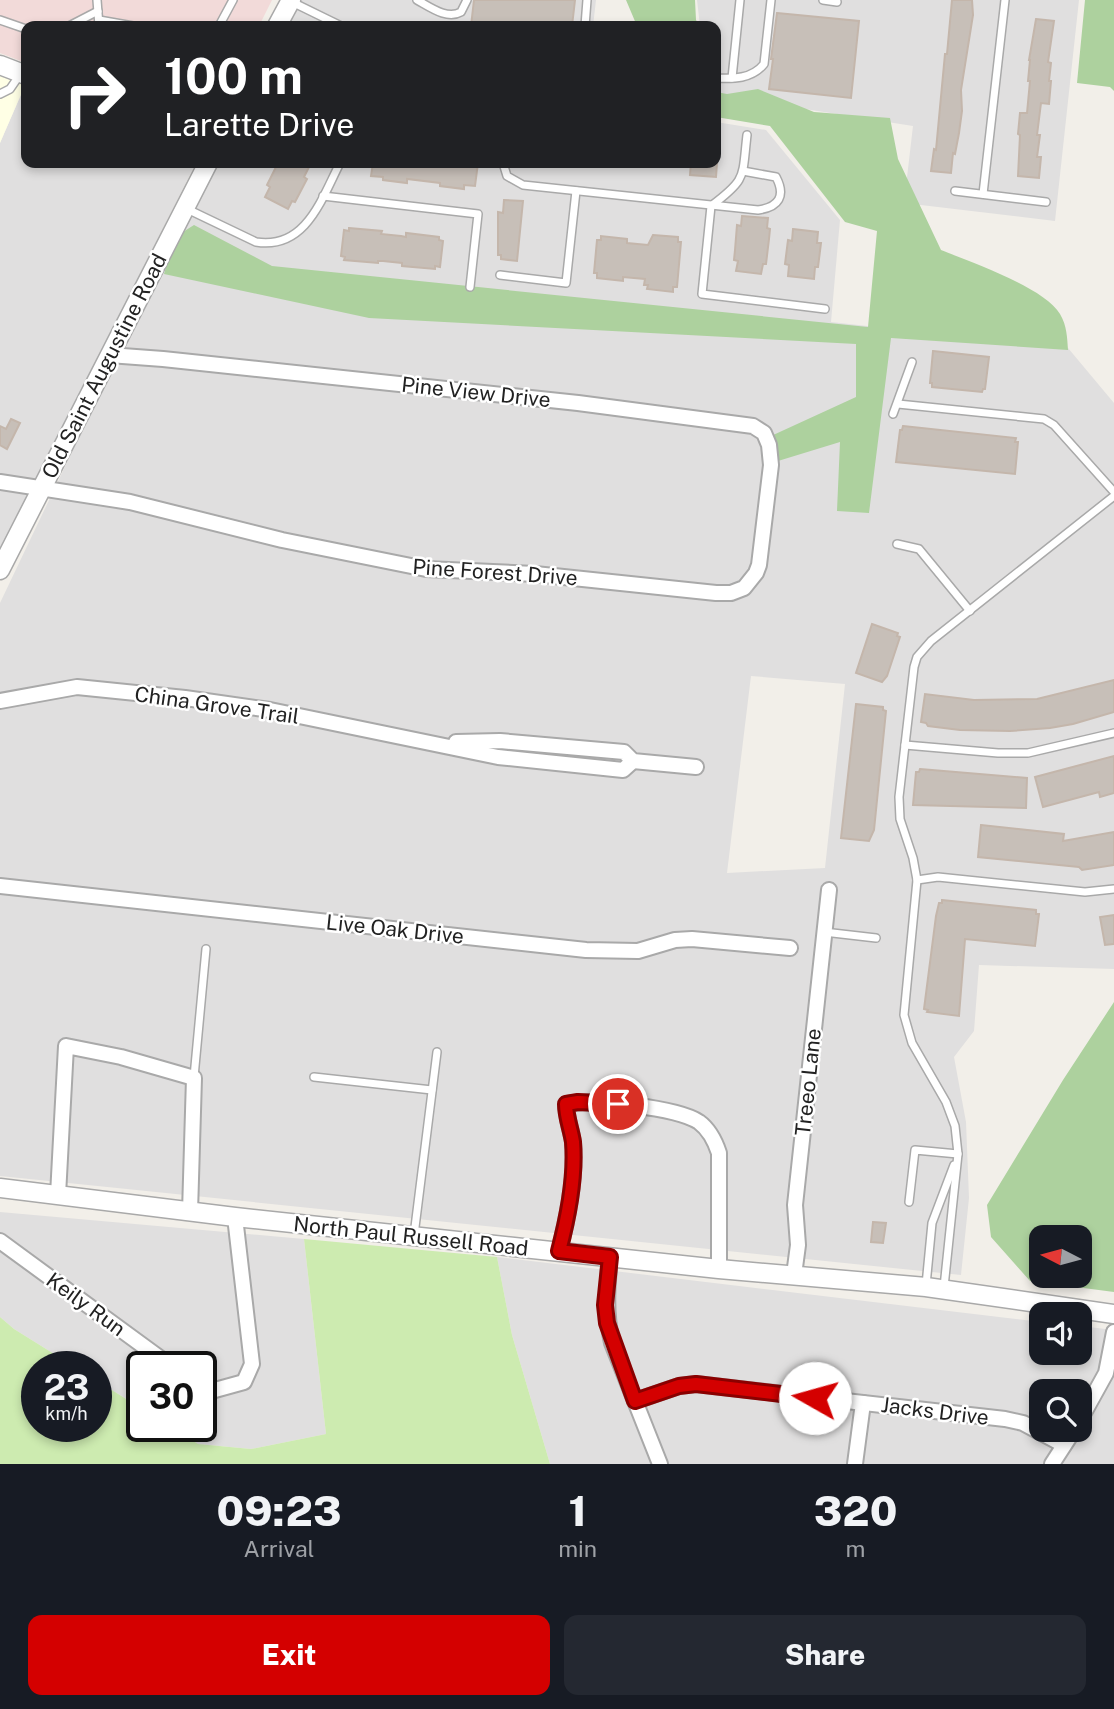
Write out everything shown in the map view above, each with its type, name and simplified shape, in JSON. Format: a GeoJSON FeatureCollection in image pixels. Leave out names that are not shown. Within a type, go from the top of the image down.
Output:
{"type":"FeatureCollection","features":[{"type":"Feature","properties":{"kind":"street"},"geometry":{"type":"LineString","coordinates":[[280,21],[290,0]]}},
{"type":"Feature","properties":{"kind":"street"},"geometry":{"type":"LineString","coordinates":[[0,65],[21,73]]}},
{"type":"Feature","properties":{"kind":"street","name":"Old Saint Augustine Road"},"geometry":{"type":"LineString","coordinates":[[0,570],[205,168]]}},
{"type":"Feature","properties":{"kind":"street","name":"Pine View Drive"},"geometry":{"type":"LineString","coordinates":[[109,355],[578,403],[743,423],[764,433],[769,445],[771,465],[766,509]]}},
{"type":"Feature","properties":{"kind":"street","name":"Pine Forest Drive"},"geometry":{"type":"LineString","coordinates":[[0,482],[130,502],[295,543],[426,569],[535,574],[716,593],[731,593],[744,588],[756,573],[766,509]]}},
{"type":"Feature","properties":{"kind":"street","name":"China Grove Trail"},"geometry":{"type":"LineString","coordinates":[[0,701],[77,687],[270,710],[498,757],[623,770],[633,761],[696,767]]}},
{"type":"Feature","properties":{"kind":"street","name":"Live Oak Drive"},"geometry":{"type":"LineString","coordinates":[[0,886],[586,950],[638,951],[675,940],[692,939],[790,947]]}},
{"type":"Feature","properties":{"kind":"street","name":"Treeo Lane"},"geometry":{"type":"LineString","coordinates":[[793,1275],[798,1245],[795,1205],[829,890]]}},
{"type":"Feature","properties":{"kind":"street"},"geometry":{"type":"LineString","coordinates":[[58,1195],[66,1046],[121,1057],[194,1078],[190,1212]]}},
{"type":"Feature","properties":{"kind":"street"},"geometry":{"type":"LineString","coordinates":[[559,1251],[574,1167],[573,1142],[566,1116],[566,1104],[599,1102],[680,1114],[699,1122],[714,1137],[719,1153],[719,1269]]}},
{"type":"Feature","properties":{"kind":"street","name":"North Paul Russell Road"},"geometry":{"type":"LineString","coordinates":[[0,1188],[235,1217],[719,1269],[935,1289],[1114,1314]]}},
{"type":"Feature","properties":{"kind":"street"},"geometry":{"type":"LineString","coordinates":[[217,1390],[244,1382],[252,1364],[235,1217]]}},
{"type":"Feature","properties":{"kind":"street","name":"Keily Run"},"geometry":{"type":"LineString","coordinates":[[0,1241],[150,1351]]}},
{"type":"Feature","properties":{"kind":"street"},"geometry":{"type":"LineString","coordinates":[[610,1257],[605,1305],[607,1323],[660,1464]]}},
{"type":"Feature","properties":{"kind":"street"},"geometry":{"type":"LineString","coordinates":[[1092,1398],[1106,1373],[1114,1332]]}},
{"type":"Feature","properties":{"kind":"street","name":"Jacks Drive"},"geometry":{"type":"LineString","coordinates":[[635,1401],[679,1386],[696,1384],[1023,1423],[1064,1445]]}},
{"type":"Feature","properties":{"kind":"street"},"geometry":{"type":"LineString","coordinates":[[855,1464],[863,1403]]}},
{"type":"Feature","properties":{"kind":"street"},"geometry":{"type":"LineString","coordinates":[[1052,1464],[1066,1442]]}},
{"type":"Feature","properties":{"kind":"lane"},"geometry":{"type":"LineString","coordinates":[[97,0],[99,19]]}},
{"type":"Feature","properties":{"kind":"lane"},"geometry":{"type":"LineString","coordinates":[[222,21],[233,0]]}},
{"type":"Feature","properties":{"kind":"lane"},"geometry":{"type":"LineString","coordinates":[[290,0],[331,21]]}},
{"type":"Feature","properties":{"kind":"lane"},"geometry":{"type":"LineString","coordinates":[[417,0],[431,3],[453,15],[461,12],[467,0]]}},
{"type":"Feature","properties":{"kind":"lane"},"geometry":{"type":"LineString","coordinates":[[585,21],[587,0]]}},
{"type":"Feature","properties":{"kind":"lane"},"geometry":{"type":"LineString","coordinates":[[732,78],[740,0]]}},
{"type":"Feature","properties":{"kind":"lane"},"geometry":{"type":"LineString","coordinates":[[721,78],[751,75],[764,64],[771,0]]}},
{"type":"Feature","properties":{"kind":"lane"},"geometry":{"type":"LineString","coordinates":[[823,0],[837,2]]}},
{"type":"Feature","properties":{"kind":"lane"},"geometry":{"type":"LineString","coordinates":[[983,194],[1005,0]]}},
{"type":"Feature","properties":{"kind":"lane"},"geometry":{"type":"LineString","coordinates":[[452,21],[453,15]]}},
{"type":"Feature","properties":{"kind":"lane"},"geometry":{"type":"LineString","coordinates":[[0,20],[21,27]]}},
{"type":"Feature","properties":{"kind":"lane"},"geometry":{"type":"LineString","coordinates":[[0,94],[10,89],[21,77]]}},
{"type":"Feature","properties":{"kind":"lane"},"geometry":{"type":"LineString","coordinates":[[747,135],[743,171],[738,185],[710,206],[702,294],[825,309]]}},
{"type":"Feature","properties":{"kind":"lane"},"geometry":{"type":"LineString","coordinates":[[185,208],[256,242],[277,242],[305,226],[337,168]]}},
{"type":"Feature","properties":{"kind":"lane"},"geometry":{"type":"LineString","coordinates":[[505,168],[507,176],[523,185],[758,210],[772,207],[778,202],[782,187],[776,177],[743,171]]}},
{"type":"Feature","properties":{"kind":"lane"},"geometry":{"type":"LineString","coordinates":[[500,275],[566,284],[576,191]]}},
{"type":"Feature","properties":{"kind":"lane"},"geometry":{"type":"LineString","coordinates":[[955,191],[1046,202]]}},
{"type":"Feature","properties":{"kind":"lane"},"geometry":{"type":"LineString","coordinates":[[323,196],[478,214],[470,287]]}},
{"type":"Feature","properties":{"kind":"lane"},"geometry":{"type":"LineString","coordinates":[[893,414],[912,362]]}},
{"type":"Feature","properties":{"kind":"lane"},"geometry":{"type":"LineString","coordinates":[[898,404],[1044,419],[1054,425],[1114,494],[931,641],[917,657],[914,667],[899,796],[900,819],[914,858],[917,880],[904,1015],[912,1043],[946,1102],[955,1126],[958,1154],[951,1215],[935,1289]]}},
{"type":"Feature","properties":{"kind":"lane"},"geometry":{"type":"LineString","coordinates":[[897,544],[919,549],[970,611]]}},
{"type":"Feature","properties":{"kind":"lane"},"geometry":{"type":"LineString","coordinates":[[905,745],[1028,753],[1114,733]]}},
{"type":"Feature","properties":{"kind":"lane"},"geometry":{"type":"LineString","coordinates":[[917,880],[938,877],[1085,892],[1114,889]]}},
{"type":"Feature","properties":{"kind":"lane"},"geometry":{"type":"LineString","coordinates":[[824,932],[876,938]]}},
{"type":"Feature","properties":{"kind":"lane"},"geometry":{"type":"LineString","coordinates":[[194,1078],[206,949]]}},
{"type":"Feature","properties":{"kind":"lane"},"geometry":{"type":"LineString","coordinates":[[414,1236],[436,1052]]}},
{"type":"Feature","properties":{"kind":"lane"},"geometry":{"type":"LineString","coordinates":[[314,1077],[432,1090]]}},
{"type":"Feature","properties":{"kind":"lane"},"geometry":{"type":"LineString","coordinates":[[909,1202],[915,1150],[958,1154]]}},
{"type":"Feature","properties":{"kind":"lane"},"geometry":{"type":"LineString","coordinates":[[935,1289],[932,1223],[958,1154]]}},
{"type":"Feature","properties":{"kind":"lane"},"geometry":{"type":"LineString","coordinates":[[936,1213],[951,1215]]}},
{"type":"Feature","properties":{"kind":"shaded area"},"geometry":{"type":"Polygon","coordinates":[[[0,0],[272,0],[262,21],[21,21],[21,61],[0,53],[0,0]]]}},
{"type":"Feature","properties":{"kind":"shaded area"},"geometry":{"type":"Polygon","coordinates":[[[301,0],[596,0],[594,21],[290,21],[301,0]]]}},
{"type":"Feature","properties":{"kind":"shaded area"},"geometry":{"type":"Polygon","coordinates":[[[697,0],[1079,0],[1055,221],[904,203],[913,126],[721,96],[721,21],[699,21],[697,0]]]}},
{"type":"Feature","properties":{"kind":"shaded area"},"geometry":{"type":"Polygon","coordinates":[[[0,75],[21,81],[21,95],[0,143],[0,75]]]}},
{"type":"Feature","properties":{"kind":"shaded area"},"geometry":{"type":"Polygon","coordinates":[[[21,95],[21,168],[193,168],[0,551],[0,143],[21,95]]]}},
{"type":"Feature","properties":{"kind":"shaded area"},"geometry":{"type":"Polygon","coordinates":[[[721,123],[766,130],[840,220],[831,322],[1068,348],[1114,403],[1114,969],[979,965],[974,1031],[954,1057],[966,1122],[969,1198],[961,1275],[0,1176],[0,603],[161,265],[285,278],[182,228],[214,168],[721,168],[721,123]],[[751,676],[727,873],[825,868],[845,684],[751,676]]]}},
{"type":"Feature","properties":{"kind":"shaded area"},"geometry":{"type":"Polygon","coordinates":[[[0,1212],[304,1239],[326,1434],[251,1449],[198,1444],[195,1442],[217,1442],[217,1351],[126,1351],[126,1399],[112,1390],[112,1351],[49,1351],[0,1317],[0,1212]]]}},
{"type":"Feature","properties":{"kind":"shaded area"},"geometry":{"type":"Polygon","coordinates":[[[497,1257],[1029,1321],[1029,1365],[1092,1365],[1092,1327],[1114,1330],[1114,1464],[550,1464],[512,1335],[497,1257]]]}},
{"type":"Feature","properties":{"kind":"green space"},"geometry":{"type":"Polygon","coordinates":[[[626,0],[695,0],[697,21],[635,21],[626,0]]]}},
{"type":"Feature","properties":{"kind":"green space"},"geometry":{"type":"Polygon","coordinates":[[[1085,0],[1114,0],[1114,91],[1110,87],[1077,83],[1085,0]]]}},
{"type":"Feature","properties":{"kind":"green space"},"geometry":{"type":"Polygon","coordinates":[[[758,89],[814,112],[890,118],[898,159],[941,250],[1005,276],[1039,294],[1060,314],[1065,327],[1068,350],[891,338],[869,513],[837,511],[840,442],[778,461],[771,436],[856,397],[856,344],[369,318],[164,274],[175,237],[194,225],[272,266],[868,327],[877,231],[845,222],[770,126],[721,118],[721,93],[758,89]]]}},
{"type":"Feature","properties":{"kind":"green space"},"geometry":{"type":"Polygon","coordinates":[[[1114,1002],[1114,1292],[1083,1288],[1092,1288],[1092,1225],[1029,1225],[1029,1280],[991,1237],[987,1205],[1114,1002]]]}},
{"type":"Feature","properties":{"kind":"green space"},"geometry":{"type":"Polygon","coordinates":[[[304,1239],[497,1257],[512,1335],[550,1464],[0,1464],[0,1317],[49,1351],[21,1351],[21,1442],[112,1442],[112,1390],[126,1399],[126,1442],[195,1442],[251,1449],[326,1434],[304,1239]]]}},
{"type":"Feature","properties":{"kind":"building"},"geometry":{"type":"Polygon","coordinates":[[[474,0],[575,0],[573,21],[472,21],[474,0]]]}},
{"type":"Feature","properties":{"kind":"building"},"geometry":{"type":"Polygon","coordinates":[[[952,0],[972,0],[973,15],[961,90],[959,133],[951,173],[931,171],[934,149],[936,150],[952,0]]]}},
{"type":"Feature","properties":{"kind":"building"},"geometry":{"type":"Polygon","coordinates":[[[777,13],[859,21],[851,98],[769,89],[777,13]]]}},
{"type":"Feature","properties":{"kind":"building"},"geometry":{"type":"Polygon","coordinates":[[[1036,19],[1054,21],[1048,62],[1051,63],[1049,104],[1041,103],[1037,135],[1040,135],[1037,157],[1041,157],[1039,178],[1018,176],[1020,113],[1027,113],[1029,60],[1036,19]]]}},
{"type":"Feature","properties":{"kind":"building"},"geometry":{"type":"Polygon","coordinates":[[[276,168],[308,168],[304,177],[307,179],[295,202],[292,201],[288,209],[265,197],[270,187],[267,185],[276,168]]]}},
{"type":"Feature","properties":{"kind":"building"},"geometry":{"type":"Polygon","coordinates":[[[372,168],[477,168],[475,186],[464,185],[464,189],[440,186],[440,183],[407,179],[407,183],[371,176],[372,168]]]}},
{"type":"Feature","properties":{"kind":"building"},"geometry":{"type":"Polygon","coordinates":[[[691,168],[717,168],[716,177],[690,175],[691,168]]]}},
{"type":"Feature","properties":{"kind":"building"},"geometry":{"type":"Polygon","coordinates":[[[504,200],[523,201],[517,261],[501,259],[501,255],[498,255],[498,212],[503,213],[504,200]]]}},
{"type":"Feature","properties":{"kind":"building"},"geometry":{"type":"Polygon","coordinates":[[[742,216],[768,218],[767,228],[770,229],[766,264],[763,264],[761,274],[736,271],[738,261],[734,260],[737,225],[741,226],[742,216]]]}},
{"type":"Feature","properties":{"kind":"building"},"geometry":{"type":"Polygon","coordinates":[[[349,228],[382,231],[381,234],[406,237],[406,233],[439,237],[439,240],[443,241],[440,267],[435,266],[435,269],[383,261],[378,263],[344,260],[345,257],[341,256],[344,230],[349,231],[349,228]]]}},
{"type":"Feature","properties":{"kind":"building"},"geometry":{"type":"Polygon","coordinates":[[[793,229],[818,232],[817,243],[821,243],[814,279],[788,276],[789,265],[785,264],[788,240],[792,241],[793,229]]]}},
{"type":"Feature","properties":{"kind":"building"},"geometry":{"type":"Polygon","coordinates":[[[653,235],[678,237],[678,242],[681,242],[677,287],[673,287],[673,292],[647,289],[648,285],[644,285],[645,279],[623,277],[623,281],[597,278],[597,273],[594,273],[597,240],[601,240],[601,236],[648,245],[653,235]]]}},
{"type":"Feature","properties":{"kind":"building"},"geometry":{"type":"Polygon","coordinates":[[[933,351],[989,357],[985,389],[982,392],[932,387],[930,383],[933,351]]]}},
{"type":"Feature","properties":{"kind":"building"},"geometry":{"type":"Polygon","coordinates":[[[11,419],[20,423],[7,449],[0,445],[0,426],[6,429],[11,419]]]}},
{"type":"Feature","properties":{"kind":"building"},"geometry":{"type":"Polygon","coordinates":[[[903,426],[1016,438],[1015,442],[1018,442],[1015,474],[896,462],[900,430],[903,426]]]}},
{"type":"Feature","properties":{"kind":"building"},"geometry":{"type":"Polygon","coordinates":[[[872,624],[898,633],[897,636],[900,637],[887,676],[882,682],[856,673],[872,624]]]}},
{"type":"Feature","properties":{"kind":"building"},"geometry":{"type":"Polygon","coordinates":[[[1114,680],[1114,712],[1073,724],[1010,731],[960,730],[928,726],[921,722],[925,694],[974,700],[1037,699],[1114,680]]]}},
{"type":"Feature","properties":{"kind":"building"},"geometry":{"type":"Polygon","coordinates":[[[856,704],[883,707],[886,711],[874,830],[869,841],[841,838],[856,704]]]}},
{"type":"Feature","properties":{"kind":"building"},"geometry":{"type":"Polygon","coordinates":[[[1114,756],[1114,793],[1100,797],[1099,792],[1043,807],[1035,777],[1114,756]]]}},
{"type":"Feature","properties":{"kind":"building"},"geometry":{"type":"Polygon","coordinates":[[[920,769],[1027,778],[1026,808],[913,805],[916,772],[920,769]]]}},
{"type":"Feature","properties":{"kind":"building"},"geometry":{"type":"Polygon","coordinates":[[[981,825],[1064,834],[1063,841],[1114,832],[1114,865],[1082,870],[1079,867],[978,857],[981,825]]]}},
{"type":"Feature","properties":{"kind":"building"},"geometry":{"type":"Polygon","coordinates":[[[942,900],[1036,910],[1036,914],[1039,914],[1035,946],[965,939],[959,1016],[927,1012],[928,1010],[924,1009],[936,916],[942,900]]]}},
{"type":"Feature","properties":{"kind":"building"},"geometry":{"type":"Polygon","coordinates":[[[1114,915],[1114,944],[1105,945],[1100,917],[1114,915]]]}},
{"type":"Feature","properties":{"kind":"building"},"geometry":{"type":"Polygon","coordinates":[[[873,1222],[886,1223],[883,1243],[871,1242],[873,1222]]]}},
{"type":"Feature","properties":{"kind":"route"},"geometry":{"type":"LineString","coordinates":[[618,1104],[566,1104],[566,1116],[573,1142],[574,1167],[559,1251],[610,1257],[605,1305],[607,1323],[635,1401],[679,1386],[696,1384],[815,1398]]}}]}
